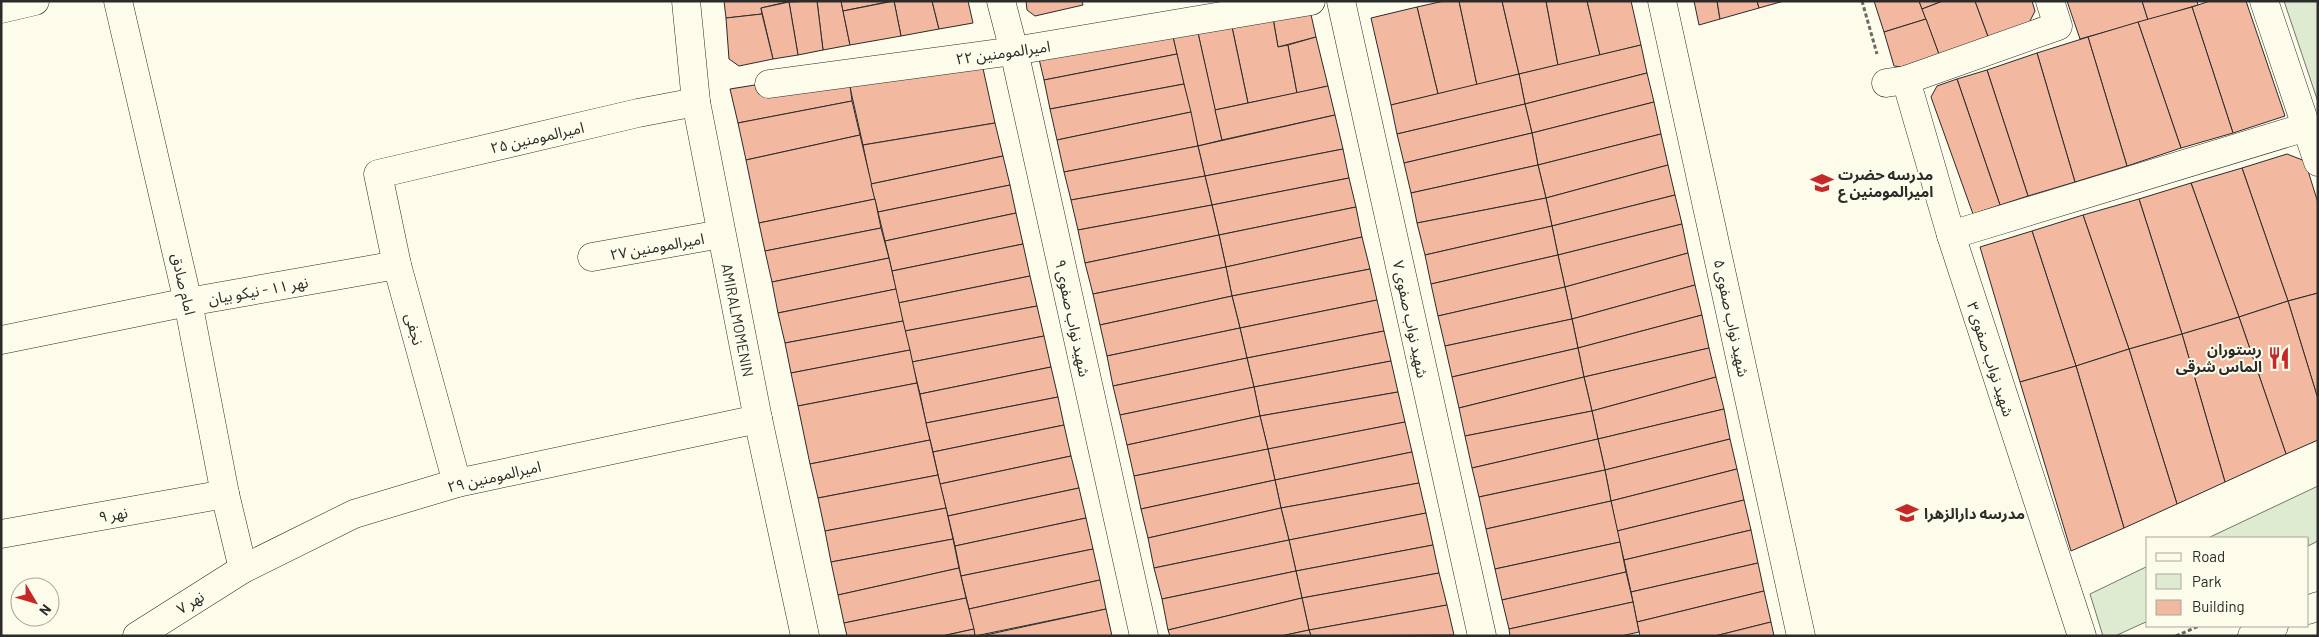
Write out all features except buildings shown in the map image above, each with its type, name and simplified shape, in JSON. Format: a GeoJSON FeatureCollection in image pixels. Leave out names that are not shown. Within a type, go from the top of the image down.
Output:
{"type":"FeatureCollection","features":[{"type":"Feature","properties":{"kind":"street"},"geometry":{"type":"LineString","coordinates":[[1,9],[36,1]]}},
{"type":"Feature","properties":{"kind":"street","name":"امام صادق"},"geometry":{"type":"LineString","coordinates":[[118,1],[188,302],[225,494],[243,569]]}},
{"type":"Feature","properties":{"kind":"street","name":"AMIRALMOMENIN"},"geometry":{"type":"LineString","coordinates":[[686,1],[696,102],[758,419],[804,636]]}},
{"type":"Feature","properties":{"kind":"street","name":"شهید نواب صفوی ۹"},"geometry":{"type":"LineString","coordinates":[[1001,1],[1014,51],[1144,636]]}},
{"type":"Feature","properties":{"kind":"street","name":"امیرالمومنین ۲۲"},"geometry":{"type":"LineString","coordinates":[[769,84],[1014,51],[1311,1]]}},
{"type":"Feature","properties":{"kind":"street","name":"شهید نواب صفوی ۷"},"geometry":{"type":"LineString","coordinates":[[1341,1],[1482,636]]}},
{"type":"Feature","properties":{"kind":"street","name":"شهید نواب صفوی ۵"},"geometry":{"type":"LineString","coordinates":[[1662,1],[1801,636]]}},
{"type":"Feature","properties":{"kind":"street"},"geometry":{"type":"LineString","coordinates":[[1896,82],[2058,26],[2050,1]]}},
{"type":"Feature","properties":{"kind":"street"},"geometry":{"type":"LineString","coordinates":[[2264,1],[2318,162]]}},
{"type":"Feature","properties":{"kind":"street","name":"شهید نواب صفوی ۳"},"geometry":{"type":"LineString","coordinates":[[1896,82],[1951,235],[2082,636]]}},
{"type":"Feature","properties":{"kind":"street","name":"امیرالمومنین ۲۵"},"geometry":{"type":"LineString","coordinates":[[378,174],[638,113],[696,102]]}},
{"type":"Feature","properties":{"kind":"street"},"geometry":{"type":"LineString","coordinates":[[1951,235],[2306,127]]}},
{"type":"Feature","properties":{"kind":"street","name":"نجفی"},"geometry":{"type":"LineString","coordinates":[[378,174],[397,265],[457,483]]}},
{"type":"Feature","properties":{"kind":"street","name":"امیرالمومنین ۲۷"},"geometry":{"type":"LineString","coordinates":[[592,257],[721,234]]}},
{"type":"Feature","properties":{"kind":"street","name":"نهر ۱۱ - نیکو بیان"},"geometry":{"type":"LineString","coordinates":[[1,340],[188,302],[397,265]]}},
{"type":"Feature","properties":{"kind":"street","name":"امیرالمومنین ۲۹"},"geometry":{"type":"LineString","coordinates":[[243,569],[354,514],[457,483],[758,419]]}},
{"type":"Feature","properties":{"kind":"street","name":"نهر ۹"},"geometry":{"type":"LineString","coordinates":[[1,534],[225,494]]}},
{"type":"Feature","properties":{"kind":"street","name":"نهر ۷"},"geometry":{"type":"LineString","coordinates":[[137,636],[243,569]]}},
{"type":"Feature","properties":{"kind":"street"},"geometry":{"type":"LineString","coordinates":[[2252,636],[2272,627]]}},
{"type":"Feature","properties":{"kind":"path"},"geometry":{"type":"LineString","coordinates":[[1862,1],[1896,82]]}},
{"type":"Feature","properties":{"kind":"path"},"geometry":{"type":"LineString","coordinates":[[2177,636],[2196,627]]}},
{"type":"Feature","properties":{"kind":"green space"},"geometry":{"type":"Polygon","coordinates":[[[2284,1],[2318,1],[2318,102],[2284,1]]]}},
{"type":"Feature","properties":{"kind":"green space"},"geometry":{"type":"Polygon","coordinates":[[[2318,486],[2318,541],[2309,546],[2309,537],[2210,537],[2318,486]]]}},
{"type":"Feature","properties":{"kind":"green space"},"geometry":{"type":"Polygon","coordinates":[[[2146,567],[2146,622],[2115,636],[2103,636],[2090,594],[2146,567]]]}},
{"type":"Feature","properties":{"kind":"place","name":"مدرسه حضرت امیرالمومنین ع"},"geometry":{"type":"Point","coordinates":[1822,183]}},
{"type":"Feature","properties":{"kind":"place","name":"رستوران الماس شرقی"},"geometry":{"type":"Point","coordinates":[2279,358]}},
{"type":"Feature","properties":{"kind":"place","name":"مدرسه دارالزهرا"},"geometry":{"type":"Point","coordinates":[1907,513]}}]}
